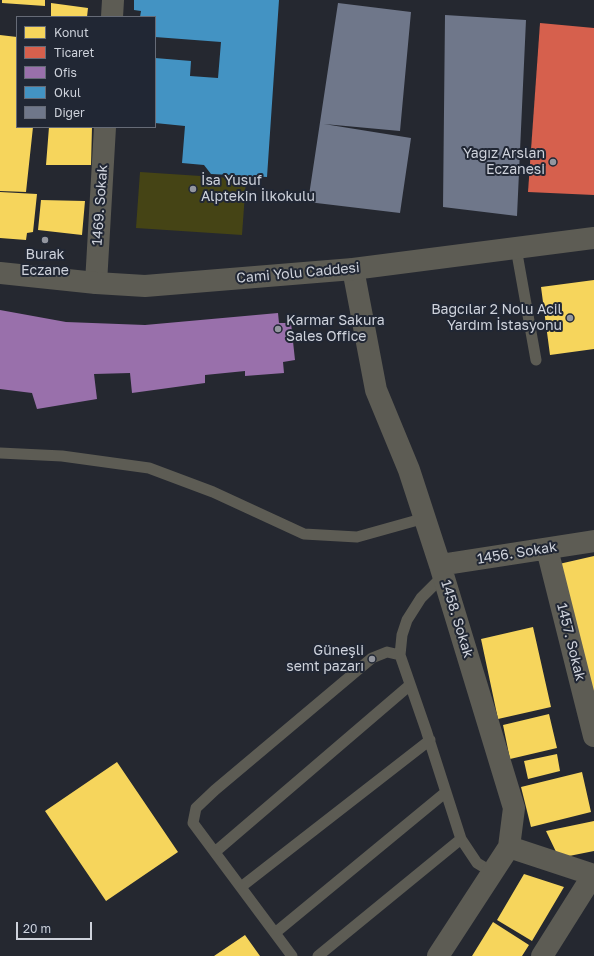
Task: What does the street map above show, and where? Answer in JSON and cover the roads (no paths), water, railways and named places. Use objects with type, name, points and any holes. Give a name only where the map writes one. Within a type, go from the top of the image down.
[{"type":"street","points":[[112,16],[113,0]]},
{"type":"street","name":"1469. Sokak","points":[[96,283],[105,128]]},
{"type":"street","name":"Cami Yolu Caddesi","points":[[0,273],[96,283],[145,286],[353,269],[594,238]]},
{"type":"street","name":"1458. Sokak","points":[[353,269],[376,390],[410,470],[514,808],[509,847],[438,956]]},
{"type":"street","name":"1456. Sokak","points":[[442,571],[547,549],[594,541]]},
{"type":"street","name":"1457. Sokak","points":[[547,549],[594,736]]},
{"type":"street","points":[[509,847],[594,875],[542,956]]},
{"type":"lane","points":[[516,248],[536,360]]},
{"type":"lane","points":[[0,453],[62,456],[149,468],[213,492],[304,534],[357,537],[425,518]]},
{"type":"lane","points":[[442,571],[407,620],[402,634],[400,654],[430,740],[461,839],[477,862],[492,872]]},
{"type":"lane","points":[[292,956],[193,823],[196,808],[215,790],[372,658],[387,652],[400,654]]},
{"type":"lane","points":[[215,852],[410,684]]},
{"type":"lane","points":[[241,887],[430,740]]},
{"type":"lane","points":[[275,933],[446,792]]},
{"type":"lane","points":[[318,956],[461,839]]},
{"type":"place","name":"Yağız Arslan Eczanesi","points":[[553,162]]},
{"type":"place","name":"İsa Yusuf Alptekin İlkokulu","points":[[193,189]]},
{"type":"place","name":"Burak Eczane","points":[[45,240]]},
{"type":"place","name":"Bağcılar 2 Nolu Acil Yardım İstasyonu","points":[[570,318]]},
{"type":"place","name":"Karmar Sakura Sales Office","points":[[278,329]]},
{"type":"place","name":"Güneşli semt pazarı","points":[[372,659]]}]
